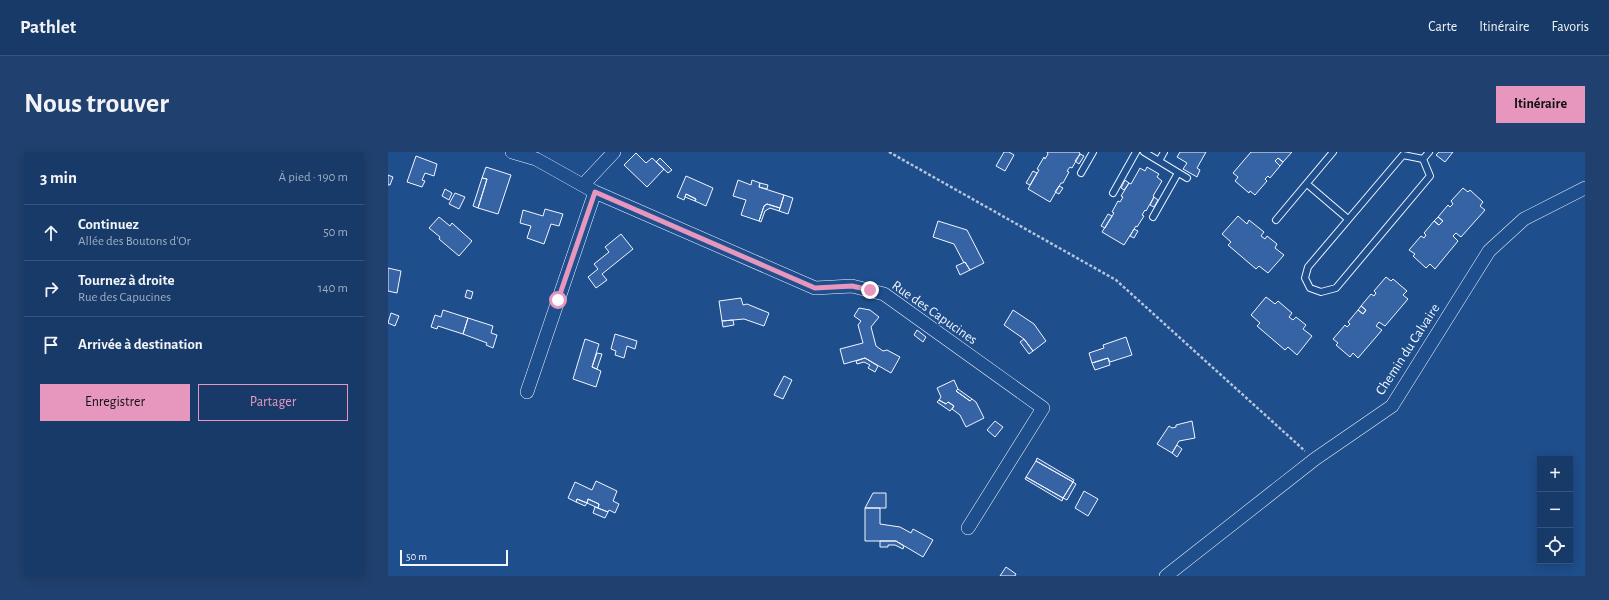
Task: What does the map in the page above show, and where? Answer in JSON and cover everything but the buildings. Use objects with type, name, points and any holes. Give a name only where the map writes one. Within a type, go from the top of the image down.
[{"type":"street","name":"Rue des Capucines","points":[[512,152],[536,160],[595,192],[815,288],[852,286],[884,294],[1043,408],[968,528]]},
{"type":"street","points":[[583,185],[614,152]]},
{"type":"street","name":"Chemin du Calvaire","points":[[1166,576],[1315,459],[1392,406],[1489,251],[1524,219],[1585,188]]},
{"type":"street","points":[[527,392],[595,192]]},
{"type":"lane","points":[[1081,173],[1093,152]]},
{"type":"lane","points":[[1113,193],[1136,152]]},
{"type":"lane","points":[[1144,152],[1187,178]]},
{"type":"lane","points":[[1159,161],[1164,152]]},
{"type":"lane","points":[[1276,220],[1333,152]]},
{"type":"lane","points":[[1423,159],[1428,152]]},
{"type":"lane","points":[[1404,155],[1423,159],[1430,176],[1336,288],[1321,292],[1310,288],[1305,278],[1308,267],[1404,155]]},
{"type":"lane","points":[[1153,217],[1178,173]]},
{"type":"lane","points":[[1307,184],[1348,219]]},
{"type":"path","points":[[889,152],[1116,280],[1315,459]]},
{"type":"route","points":[[558,300],[595,192],[815,288],[852,286],[870,290]]}]
